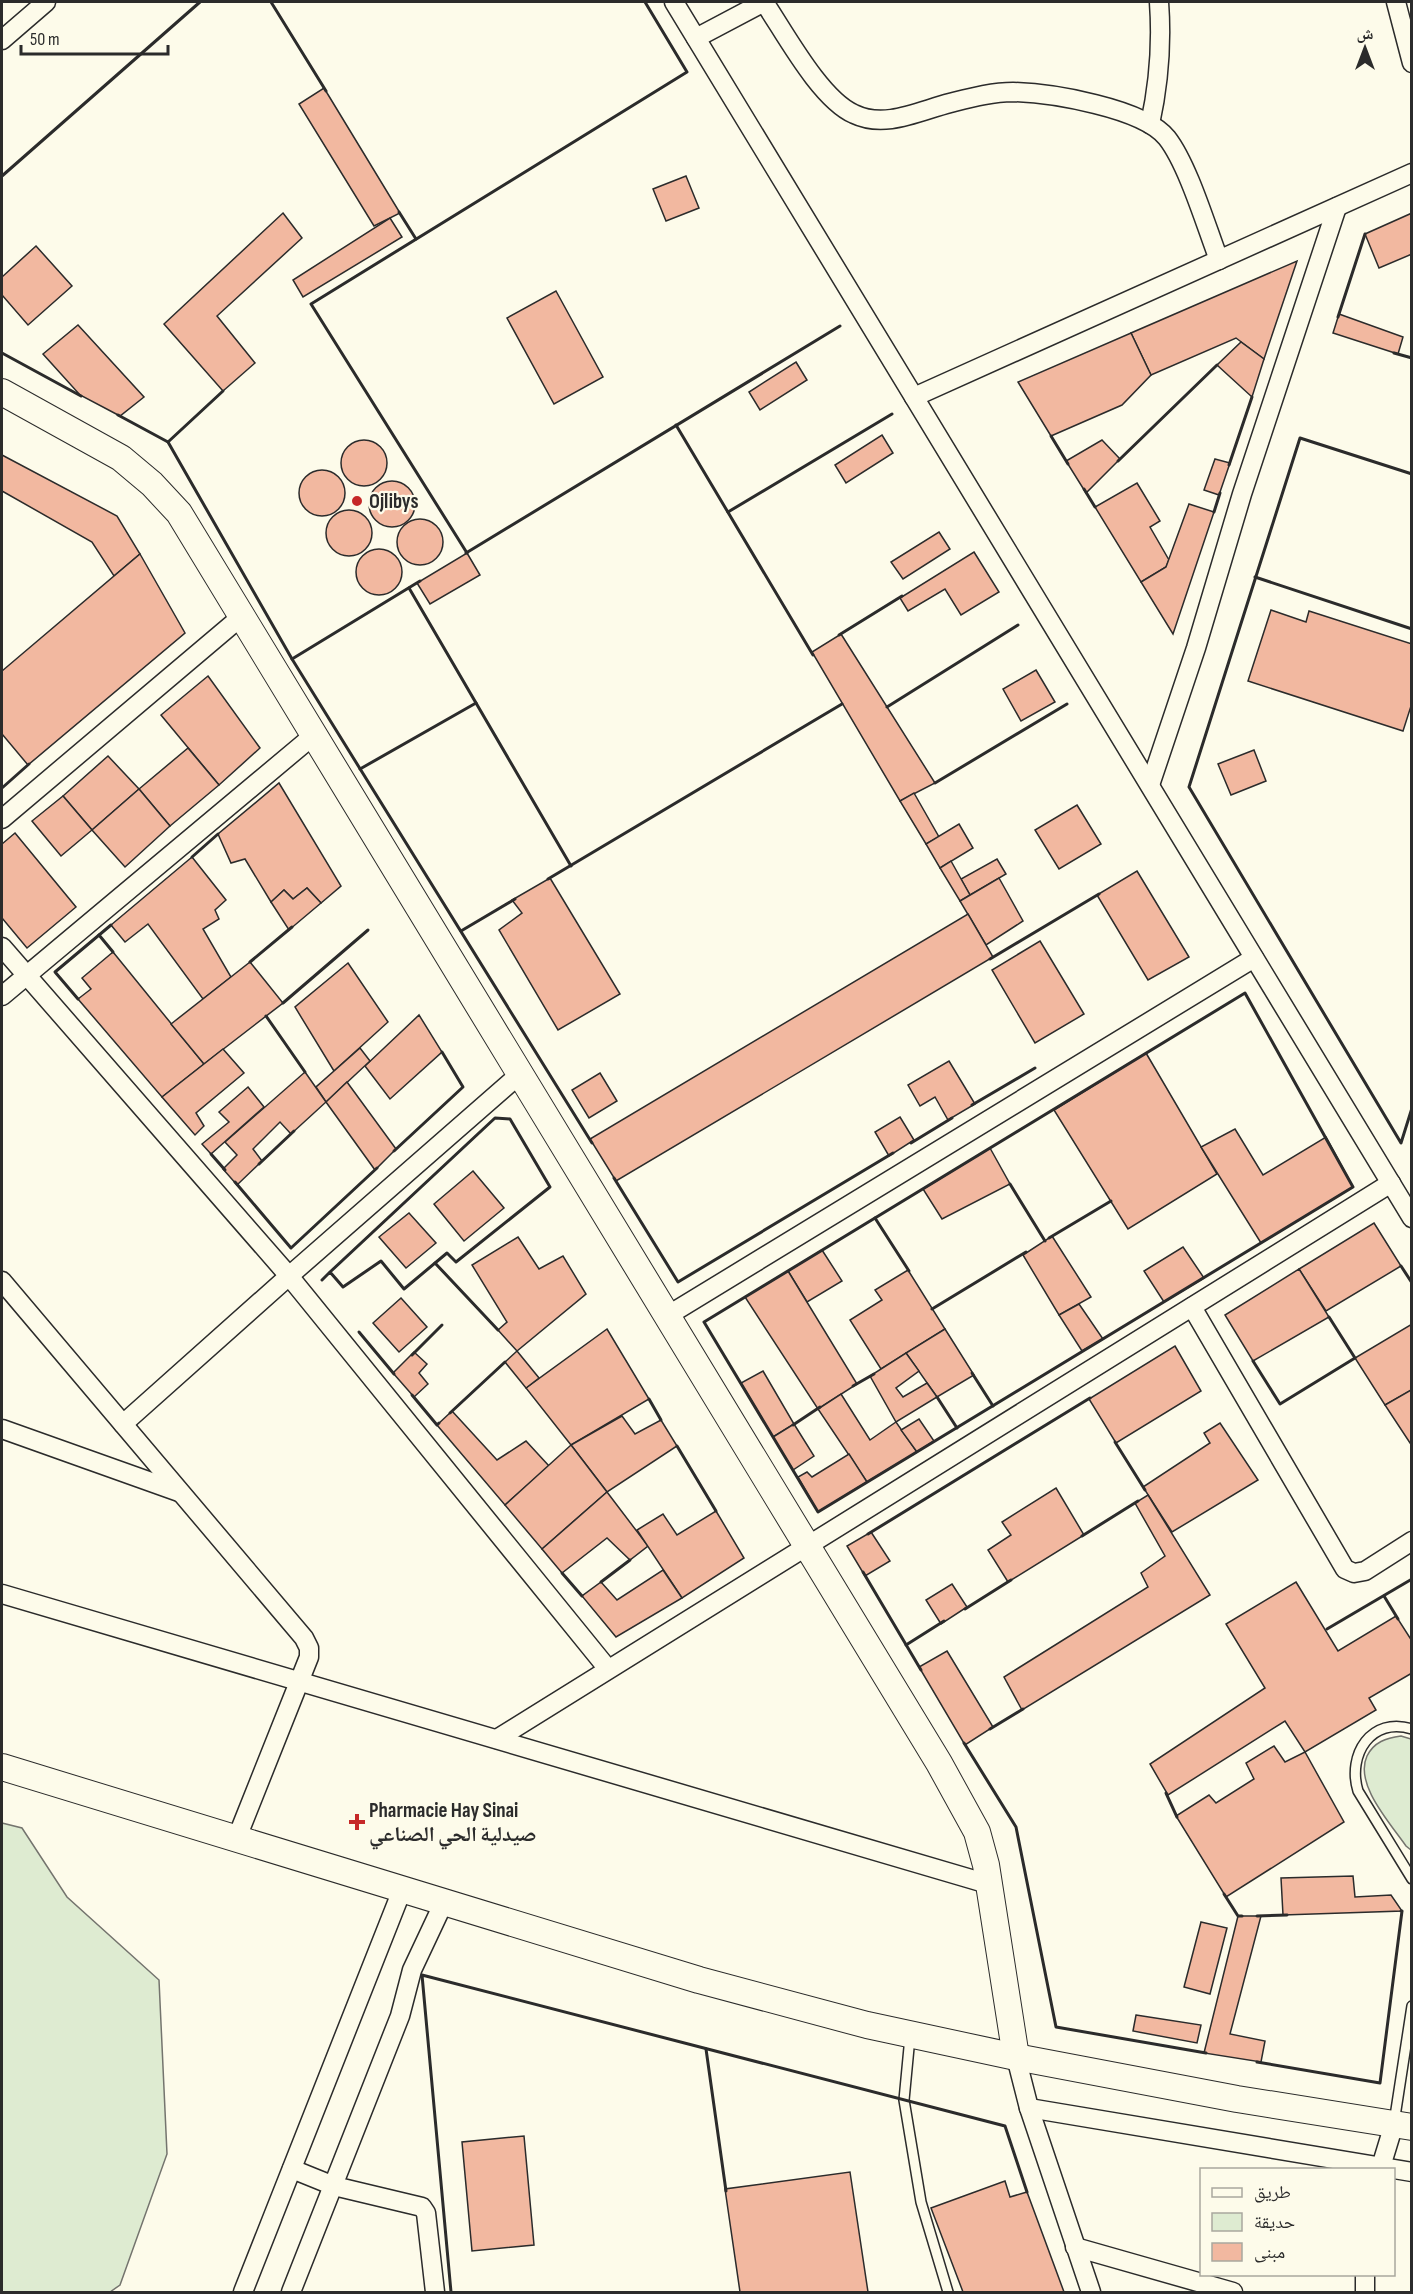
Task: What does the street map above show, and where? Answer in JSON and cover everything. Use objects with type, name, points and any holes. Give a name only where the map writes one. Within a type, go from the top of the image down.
[{"type":"street","points":[[2,40],[46,2]]},
{"type":"street","points":[[674,2],[1412,1218]]},
{"type":"street","points":[[696,38],[764,2],[828,95],[853,114],[873,121],[892,120],[974,97],[1011,92],[1054,95],[1103,107],[1150,124],[1160,130],[1174,148],[1219,260]]},
{"type":"street","points":[[1150,124],[1156,99],[1161,45],[1159,2]]},
{"type":"street","points":[[1396,2],[1412,63]]},
{"type":"street","points":[[914,397],[1412,173]]},
{"type":"street","points":[[1149,785],[1196,648],[1252,460],[1337,207]]},
{"type":"street","points":[[2,392],[121,458],[152,484],[179,513],[939,1763],[977,1832],[986,1865],[1016,2057],[1029,2108],[1091,2292]]},
{"type":"street","points":[[2,819],[242,616]]},
{"type":"street","points":[[2,996],[314,735]]},
{"type":"street","points":[[2,947],[289,1276],[608,1670]]},
{"type":"street","points":[[667,1316],[1254,958]]},
{"type":"street","points":[[123,1424],[520,1074]]},
{"type":"street","points":[[497,1739],[1391,1183]]},
{"type":"street","points":[[2,1281],[304,1638],[309,1648],[309,1657],[236,1840]]},
{"type":"street","points":[[1192,1307],[1345,1569],[1354,1574],[1365,1571],[1412,1541]]},
{"type":"street","points":[[2,1429],[181,1492]]},
{"type":"street","points":[[2,1594],[988,1884]]},
{"type":"street","points":[[2,1767],[699,1980],[911,2035],[1237,2099],[1403,2126],[1380,2168],[1029,2108]]},
{"type":"street","points":[[243,2292],[402,1890]]},
{"type":"street","points":[[291,2292],[400,2016],[412,1970],[444,1902]]},
{"type":"street","points":[[292,2169],[334,2186],[422,2207],[426,2213],[435,2292]]},
{"type":"street","points":[[1395,2170],[1412,2172]]},
{"type":"street","points":[[1075,2247],[1233,2292]]},
{"type":"street","points":[[1365,2276],[1365,2292]]},
{"type":"lane","points":[[1412,1728],[1390,1727],[1376,1733],[1365,1741],[1354,1765],[1354,1778],[1358,1791],[1412,1879]]},
{"type":"lane","points":[[1403,2126],[1412,2006]]},
{"type":"lane","points":[[911,2035],[904,2100],[921,2202],[948,2292]]},
{"type":"green space","points":[[1401,1736],[1411,1739],[1411,1850],[1383,1815],[1365,1779],[1364,1767],[1370,1751],[1385,1740]]},
{"type":"green space","points":[[2,1823],[22,1828],[67,1897],[159,1980],[167,2154],[120,2285],[110,2292],[2,2292]]},
{"type":"building","points":[[324,88],[400,213],[374,226],[299,104]]},
{"type":"building","points":[[686,176],[699,208],[666,221],[653,189]]},
{"type":"building","points":[[283,213],[302,238],[217,316],[255,363],[223,391],[164,324]]},
{"type":"building","points":[[1412,213],[1412,254],[1379,268],[1365,234]]},
{"type":"building","points":[[390,218],[402,237],[303,297],[293,280]]},
{"type":"building","points":[[36,246],[72,286],[28,325],[2,295],[2,277]]},
{"type":"building","points":[[1297,261],[1264,359],[1236,338],[1151,375],[1131,333]]},
{"type":"building","points":[[556,291],[603,377],[554,404],[507,318]]},
{"type":"building","points":[[1339,314],[1403,337],[1398,354],[1333,333]]},
{"type":"building","points":[[78,325],[144,397],[120,416],[80,395],[43,354]]},
{"type":"building","points":[[1131,333],[1151,375],[1122,405],[1051,436],[1018,382]]},
{"type":"building","points":[[1241,342],[1264,359],[1252,397],[1217,365]]},
{"type":"building","points":[[796,362],[807,380],[760,410],[749,392]]},
{"type":"building","points":[[882,435],[893,453],[846,483],[835,465]]},
{"type":"building","points":[[364,440],[380,447],[387,463],[380,479],[364,486],[348,479],[341,463],[348,447]]},
{"type":"building","points":[[1102,440],[1120,459],[1086,493],[1066,461]]},
{"type":"building","points":[[2,455],[117,516],[140,554],[114,576],[92,542],[2,491]]},
{"type":"building","points":[[1215,459],[1230,463],[1219,495],[1204,490]]},
{"type":"building","points":[[322,470],[338,477],[345,493],[338,509],[322,516],[306,509],[299,493],[306,477]]},
{"type":"building","points":[[392,481],[408,488],[415,504],[408,520],[392,527],[376,520],[369,504],[376,488]]},
{"type":"building","points":[[1137,483],[1160,521],[1150,527],[1169,560],[1166,567],[1141,582],[1095,507]]},
{"type":"building","points":[[1189,504],[1214,512],[1173,634],[1141,582],[1166,567]]},
{"type":"building","points":[[349,510],[365,517],[372,533],[365,549],[349,556],[333,549],[326,533],[333,517]]},
{"type":"building","points":[[420,519],[436,526],[443,542],[436,558],[420,565],[404,558],[397,542],[404,526]]},
{"type":"building","points":[[939,532],[950,549],[903,579],[891,562]]},
{"type":"building","points":[[379,549],[395,556],[402,572],[395,588],[379,595],[363,588],[356,572],[363,556]]},
{"type":"building","points":[[974,552],[999,592],[961,615],[945,589],[908,611],[900,598]]},
{"type":"building","points":[[467,553],[480,575],[430,604],[417,583]]},
{"type":"building","points":[[140,554],[185,633],[28,765],[2,734],[2,671]]},
{"type":"building","points":[[1271,610],[1306,622],[1309,611],[1412,644],[1412,703],[1403,731],[1248,681]]},
{"type":"building","points":[[841,634],[935,783],[900,801],[812,652]]},
{"type":"building","points":[[1036,670],[1055,702],[1021,721],[1003,689]]},
{"type":"building","points":[[208,676],[260,748],[219,785],[161,715]]},
{"type":"building","points":[[188,748],[219,785],[170,826],[139,789]]},
{"type":"building","points":[[1254,750],[1266,781],[1231,795],[1218,764]]},
{"type":"building","points":[[108,756],[139,789],[92,830],[63,796]]},
{"type":"building","points":[[279,783],[341,886],[321,903],[307,888],[293,899],[284,890],[271,902],[245,859],[231,863],[218,834]]},
{"type":"building","points":[[139,789],[170,826],[125,867],[92,830]]},
{"type":"building","points":[[914,793],[939,837],[926,844],[900,801]]},
{"type":"building","points":[[63,796],[92,830],[61,856],[32,821]]},
{"type":"building","points":[[1077,805],[1101,844],[1059,869],[1035,830]]},
{"type":"building","points":[[959,824],[973,848],[940,868],[926,844]]},
{"type":"building","points":[[15,833],[76,907],[27,948],[2,918],[2,844]]},
{"type":"building","points":[[192,857],[226,900],[215,910],[219,919],[203,929],[231,977],[203,999],[148,924],[125,942],[111,925]]},
{"type":"building","points":[[997,859],[1006,874],[970,895],[961,879]]},
{"type":"building","points":[[951,861],[970,895],[960,901],[940,868]]},
{"type":"building","points":[[1137,871],[1189,957],[1148,980],[1097,895]]},
{"type":"building","points":[[550,878],[620,994],[558,1030],[499,930],[522,913],[512,900]]},
{"type":"building","points":[[999,878],[1023,921],[986,945],[960,901]]},
{"type":"building","points":[[307,888],[321,903],[289,930],[271,902],[284,890],[293,899]]},
{"type":"building","points":[[968,914],[993,957],[616,1181],[590,1139]]},
{"type":"building","points":[[1040,941],[1084,1014],[1035,1043],[992,970]]},
{"type":"building","points":[[113,952],[204,1064],[162,1097],[78,999],[91,989],[82,978]]},
{"type":"building","points":[[250,962],[283,1003],[204,1064],[171,1024]]},
{"type":"building","points":[[348,963],[388,1022],[334,1071],[295,1007]]},
{"type":"building","points":[[419,1015],[442,1052],[390,1099],[365,1066]]},
{"type":"building","points":[[360,1048],[370,1061],[326,1102],[316,1087]]},
{"type":"building","points":[[223,1049],[244,1073],[196,1113],[204,1126],[195,1135],[162,1097]]},
{"type":"building","points":[[1146,1053],[1217,1174],[1128,1229],[1054,1110]]},
{"type":"building","points":[[949,1061],[975,1104],[948,1120],[935,1097],[920,1106],[908,1085]]},
{"type":"building","points":[[305,1072],[326,1102],[291,1134],[280,1122],[253,1149],[262,1161],[237,1185],[223,1169],[237,1155],[225,1142]]},
{"type":"building","points":[[600,1073],[617,1101],[589,1118],[572,1090]]},
{"type":"building","points":[[347,1082],[396,1149],[375,1170],[326,1102]]},
{"type":"building","points":[[248,1087],[264,1107],[211,1154],[202,1144],[229,1122],[219,1112]]},
{"type":"building","points":[[900,1117],[914,1140],[889,1156],[875,1132]]},
{"type":"building","points":[[1235,1129],[1263,1175],[1326,1137],[1353,1187],[1261,1243],[1201,1147]]},
{"type":"building","points":[[990,1148],[1010,1184],[942,1219],[923,1189]]},
{"type":"building","points":[[473,1171],[504,1208],[464,1241],[434,1204]]},
{"type":"building","points":[[409,1213],[436,1243],[406,1268],[379,1237]]},
{"type":"building","points":[[1374,1223],[1401,1266],[1326,1311],[1299,1269]]},
{"type":"building","points":[[1052,1236],[1091,1297],[1059,1315],[1023,1255]]},
{"type":"building","points":[[518,1237],[539,1269],[563,1256],[586,1294],[517,1351],[498,1330],[507,1322],[472,1265]]},
{"type":"building","points":[[1183,1247],[1204,1278],[1164,1302],[1144,1271]]},
{"type":"building","points":[[822,1250],[842,1281],[807,1302],[788,1271]]},
{"type":"building","points":[[1299,1269],[1329,1317],[1253,1361],[1225,1315]]},
{"type":"building","points":[[908,1270],[945,1329],[881,1369],[850,1320],[882,1300],[875,1290]]},
{"type":"building","points":[[788,1271],[857,1384],[818,1409],[745,1297]]},
{"type":"building","points":[[401,1298],[427,1327],[399,1352],[373,1323]]},
{"type":"building","points":[[1079,1304],[1103,1339],[1082,1351],[1059,1315]]},
{"type":"building","points":[[1412,1324],[1412,1390],[1385,1405],[1355,1358]]},
{"type":"building","points":[[607,1329],[649,1399],[571,1445],[526,1388]]},
{"type":"building","points":[[945,1329],[974,1375],[937,1397],[906,1353]]},
{"type":"building","points":[[1175,1346],[1201,1391],[1116,1443],[1089,1399]]},
{"type":"building","points":[[517,1351],[539,1378],[526,1388],[505,1362]]},
{"type":"building","points":[[414,1352],[427,1364],[419,1373],[428,1384],[414,1397],[393,1373]]},
{"type":"building","points":[[906,1353],[919,1371],[896,1388],[903,1397],[927,1383],[937,1397],[896,1422],[870,1376]]},
{"type":"building","points":[[763,1371],[794,1424],[773,1437],[741,1383]]},
{"type":"building","points":[[1412,1391],[1412,1446],[1385,1405]]},
{"type":"building","points":[[841,1394],[870,1440],[896,1422],[917,1452],[867,1482],[818,1409]]},
{"type":"building","points":[[452,1411],[497,1460],[526,1441],[549,1466],[505,1505],[437,1425]]},
{"type":"building","points":[[622,1416],[635,1434],[661,1420],[677,1446],[607,1492],[571,1445]]},
{"type":"building","points":[[919,1419],[934,1441],[917,1452],[901,1430]]},
{"type":"building","points":[[1220,1423],[1258,1480],[1172,1532],[1143,1487],[1210,1443],[1204,1433]]},
{"type":"building","points":[[794,1424],[814,1456],[793,1470],[773,1437]]},
{"type":"building","points":[[571,1445],[607,1492],[542,1549],[505,1505]]},
{"type":"building","points":[[849,1454],[867,1482],[818,1512],[798,1477],[807,1472],[812,1477]]},
{"type":"building","points":[[1056,1488],[1084,1535],[1008,1582],[988,1550],[1011,1535],[1002,1522]]},
{"type":"building","points":[[607,1492],[648,1546],[630,1560],[607,1538],[562,1573],[542,1549]]},
{"type":"building","points":[[1148,1495],[1210,1595],[1022,1710],[1004,1677],[1148,1587],[1141,1573],[1165,1556],[1135,1503]]},
{"type":"building","points":[[716,1511],[744,1558],[682,1598],[637,1530],[663,1514],[677,1535]]},
{"type":"building","points":[[871,1532],[890,1561],[865,1576],[847,1546]]},
{"type":"building","points":[[663,1570],[682,1598],[616,1637],[582,1596],[601,1582],[617,1600]]},
{"type":"building","points":[[1296,1582],[1338,1651],[1396,1616],[1412,1641],[1412,1673],[1369,1698],[1376,1710],[1305,1752],[1285,1721],[1168,1795],[1150,1764],[1265,1688],[1226,1624]]},
{"type":"building","points":[[952,1584],[967,1607],[941,1624],[926,1600]]},
{"type":"building","points":[[947,1651],[993,1727],[965,1745],[919,1667]]},
{"type":"building","points":[[1274,1746],[1285,1762],[1305,1752],[1344,1822],[1226,1897],[1176,1816],[1209,1795],[1216,1803],[1254,1779],[1246,1763]]},
{"type":"building","points":[[1353,1876],[1355,1897],[1391,1895],[1402,1911],[1283,1915],[1281,1878]]},
{"type":"building","points":[[1238,1916],[1261,1916],[1230,2034],[1265,2041],[1261,2062],[1204,2053]]},
{"type":"building","points":[[1201,1922],[1227,1928],[1210,1994],[1184,1987]]},
{"type":"building","points":[[1136,2015],[1201,2025],[1197,2043],[1133,2031]]},
{"type":"building","points":[[524,2136],[534,2245],[472,2251],[462,2142]]},
{"type":"building","points":[[850,2172],[868,2292],[740,2292],[725,2189]]},
{"type":"building","points":[[1005,2181],[1010,2197],[1027,2192],[1064,2292],[963,2292],[931,2208]]},
{"type":"wall","points":[[2,176],[200,2]]},
{"type":"wall","points":[[271,2],[326,91]]},
{"type":"wall","points":[[467,553],[311,304],[687,72],[645,2]]},
{"type":"wall","points":[[399,212],[416,239]]},
{"type":"wall","points":[[1338,317],[1365,234]]},
{"type":"wall","points":[[466,553],[840,326]]},
{"type":"wall","points":[[2,353],[81,396]]},
{"type":"wall","points":[[1394,353],[1412,358]]},
{"type":"wall","points":[[1118,461],[1217,365]]},
{"type":"wall","points":[[168,442],[223,391]]},
{"type":"wall","points":[[1229,465],[1252,397]]},
{"type":"wall","points":[[728,512],[892,414]]},
{"type":"wall","points":[[118,415],[168,442],[292,659],[592,1143]]},
{"type":"wall","points":[[676,425],[813,655]]},
{"type":"wall","points":[[1051,436],[1068,464]]},
{"type":"wall","points":[[1412,474],[1300,438],[1189,787],[1401,1143],[1412,1108]]},
{"type":"wall","points":[[1084,489],[1095,507]]},
{"type":"wall","points":[[1214,512],[1220,493]]},
{"type":"wall","points":[[1255,577],[1412,629]]},
{"type":"wall","points":[[292,659],[420,581]]},
{"type":"wall","points":[[409,588],[571,866]]},
{"type":"wall","points":[[839,635],[902,596]]},
{"type":"wall","points":[[887,707],[1018,625]]},
{"type":"wall","points":[[360,769],[476,703]]},
{"type":"wall","points":[[548,879],[842,704]]},
{"type":"wall","points":[[935,783],[1067,704]]},
{"type":"wall","points":[[2,788],[29,764]]},
{"type":"wall","points":[[192,857],[218,834]]},
{"type":"wall","points":[[990,959],[1099,894]]},
{"type":"wall","points":[[461,931],[515,899]]},
{"type":"wall","points":[[78,999],[55,972],[111,925]]},
{"type":"wall","points":[[250,962],[292,927]]},
{"type":"wall","points":[[283,1003],[368,930]]},
{"type":"wall","points":[[99,935],[113,952]]},
{"type":"wall","points":[[1245,993],[1353,1187],[818,1512],[704,1322],[1245,993]]},
{"type":"wall","points":[[266,1016],[305,1072]]},
{"type":"wall","points":[[394,1151],[463,1087],[442,1052]]},
{"type":"wall","points":[[972,1105],[1035,1068]]},
{"type":"wall","points":[[322,1280],[330,1272],[495,1118],[510,1119],[550,1187],[456,1262],[447,1253],[404,1289],[381,1261],[343,1287],[330,1272]]},
{"type":"wall","points":[[911,1143],[952,1118]]},
{"type":"wall","points":[[259,1164],[294,1131]]},
{"type":"wall","points":[[614,1178],[678,1282],[893,1153]]},
{"type":"wall","points":[[211,1154],[225,1170]]},
{"type":"wall","points":[[235,1182],[291,1248],[377,1168]]},
{"type":"wall","points":[[1010,1184],[1045,1241]]},
{"type":"wall","points":[[1049,1238],[1111,1201]]},
{"type":"wall","points":[[875,1218],[909,1271]]},
{"type":"wall","points":[[932,1309],[1026,1252]]},
{"type":"wall","points":[[435,1263],[498,1330]]},
{"type":"wall","points":[[1401,1266],[1412,1283]]},
{"type":"wall","points":[[1253,1361],[1280,1404],[1355,1358],[1329,1317]]},
{"type":"wall","points":[[412,1355],[442,1325]]},
{"type":"wall","points":[[359,1332],[394,1374]]},
{"type":"wall","points":[[450,1413],[505,1362]]},
{"type":"wall","points":[[972,1373],[993,1406]]},
{"type":"wall","points":[[853,1386],[874,1374]]},
{"type":"wall","points":[[412,1395],[437,1425],[439,1423]]},
{"type":"wall","points":[[937,1397],[957,1428]]},
{"type":"wall","points":[[868,1534],[1090,1398]]},
{"type":"wall","points":[[649,1399],[661,1420]]},
{"type":"wall","points":[[793,1425],[820,1407]]},
{"type":"wall","points":[[1115,1442],[1145,1490]]},
{"type":"wall","points":[[677,1446],[716,1511]]},
{"type":"wall","points":[[1082,1536],[1138,1501]]},
{"type":"wall","points":[[601,1582],[630,1560]]},
{"type":"wall","points":[[863,1572],[921,1670]]},
{"type":"wall","points":[[562,1573],[582,1596]]},
{"type":"wall","points":[[1327,1629],[1412,1579]]},
{"type":"wall","points":[[965,1609],[1011,1580]]},
{"type":"wall","points":[[1384,1596],[1398,1619]]},
{"type":"wall","points":[[906,1645],[944,1621]]},
{"type":"wall","points":[[990,1729],[1023,1709]]},
{"type":"wall","points":[[964,1743],[1016,1827],[1056,2027],[1206,2053]]},
{"type":"wall","points":[[1166,1793],[1177,1817]]},
{"type":"wall","points":[[1224,1894],[1238,1916],[1242,1916]]},
{"type":"wall","points":[[1257,2062],[1380,2083],[1401,1911]]},
{"type":"wall","points":[[1257,1916],[1287,1915]]},
{"type":"wall","points":[[451,2292],[422,1975],[1005,2126],[1027,2192]]},
{"type":"wall","points":[[706,2049],[726,2191]]},
{"type":"place","name":"Ojlibys","points":[[357,501]]},
{"type":"place","name":"Pharmacie Hay Sinai صيدلية الحي الصناعي","points":[[357,1822]]}]
